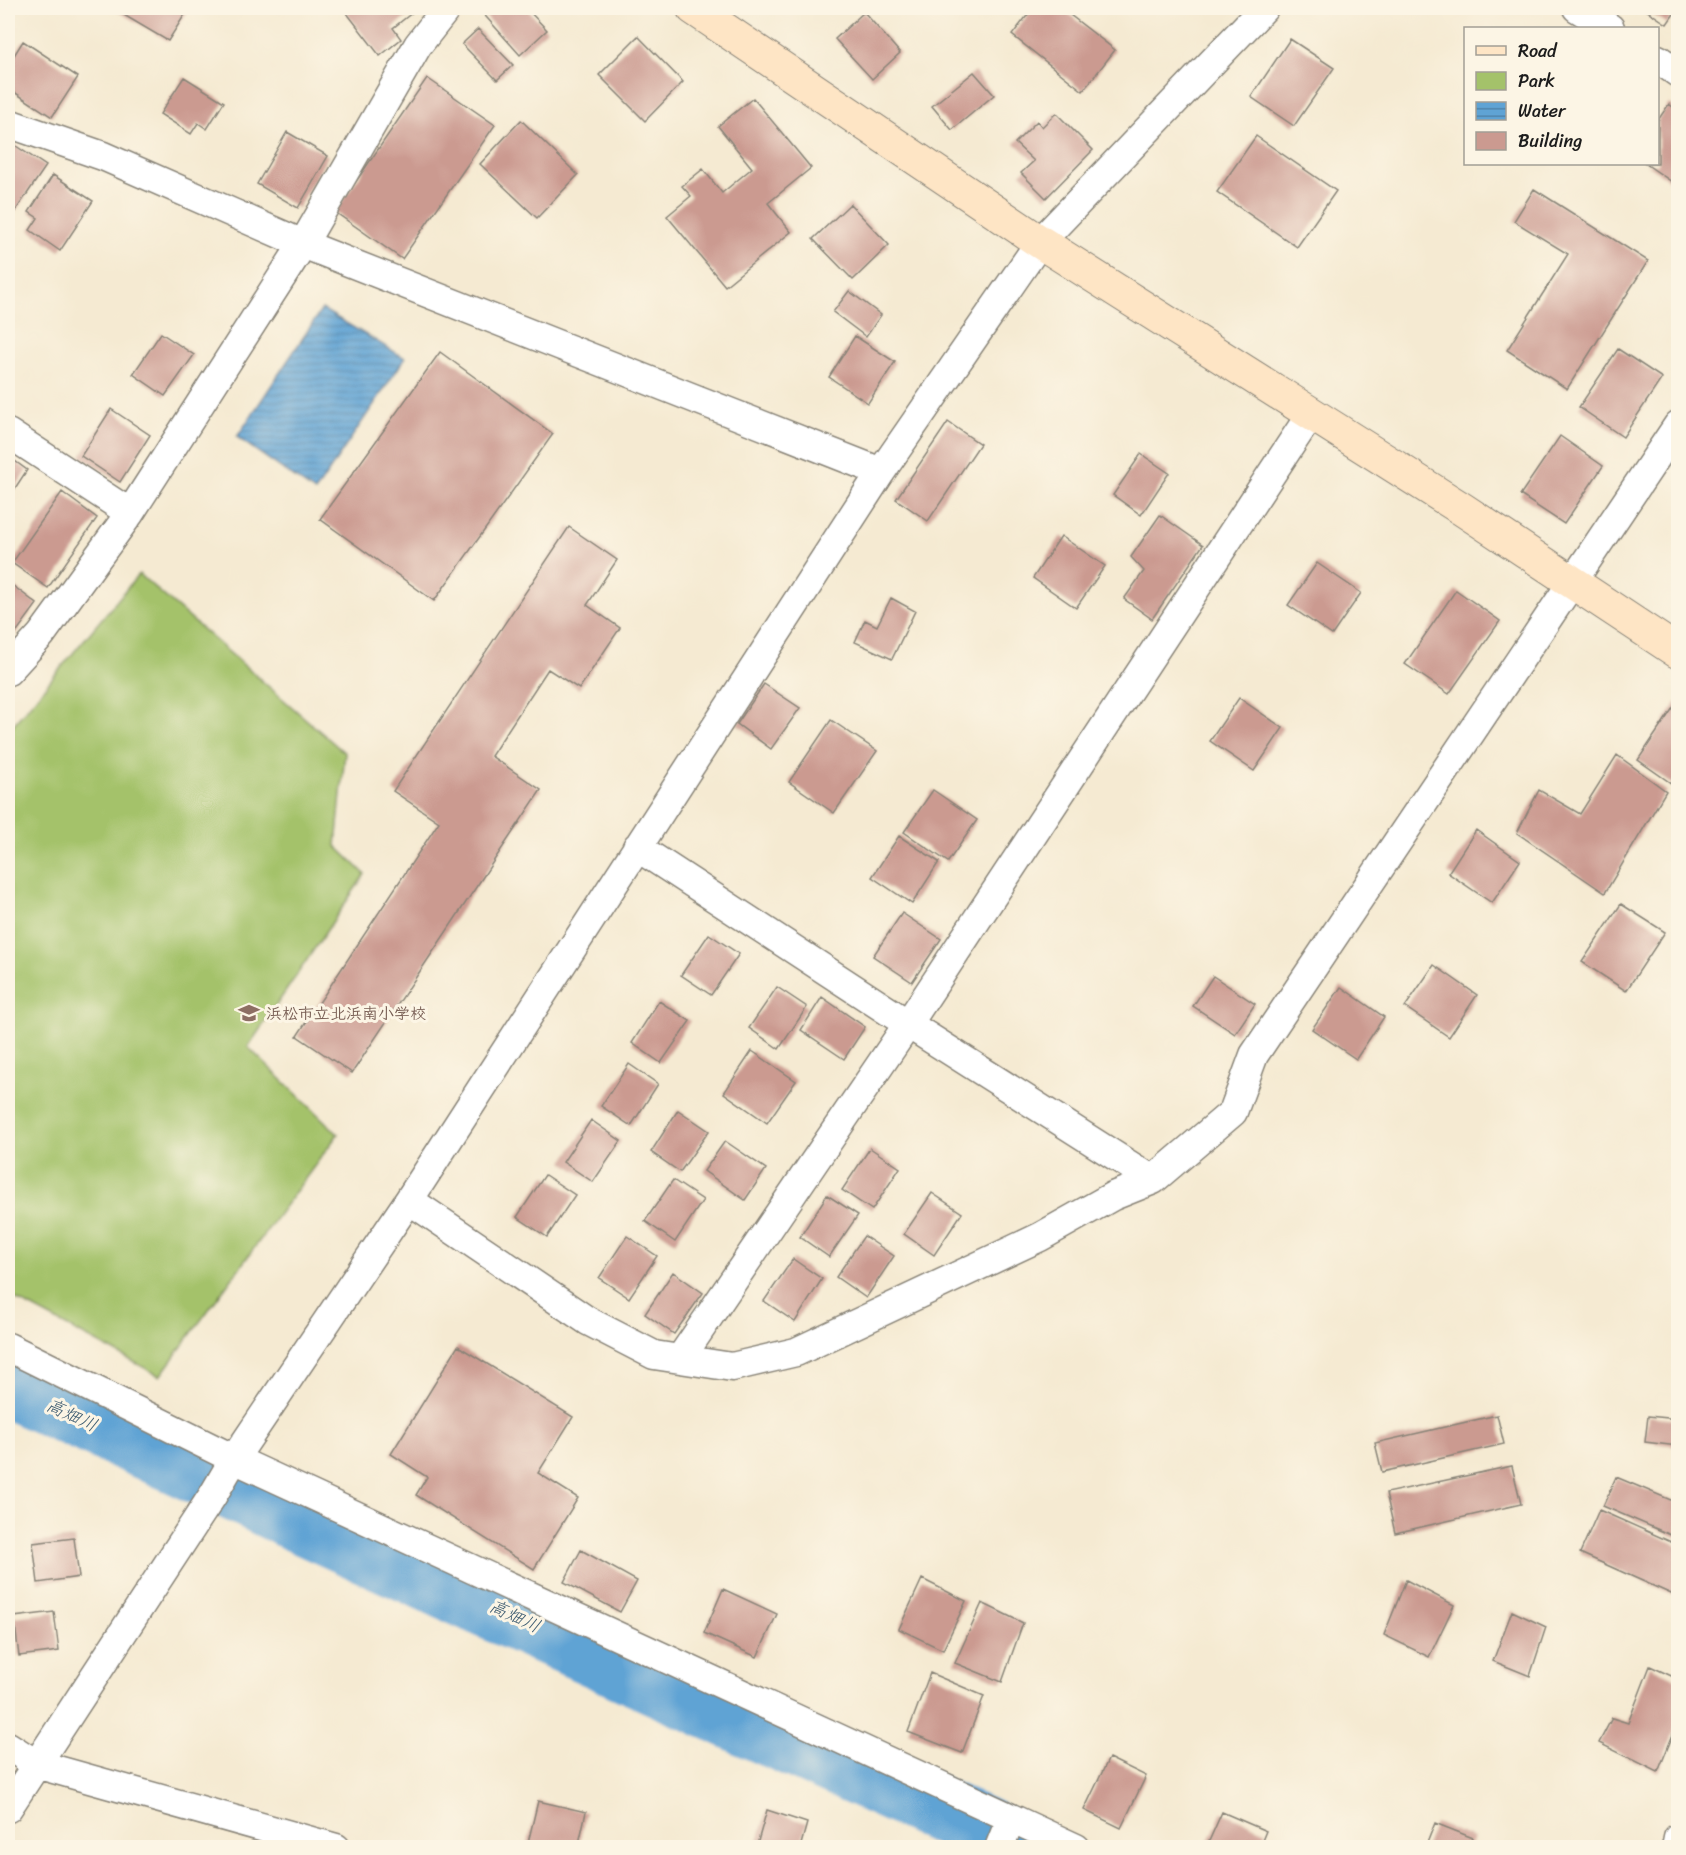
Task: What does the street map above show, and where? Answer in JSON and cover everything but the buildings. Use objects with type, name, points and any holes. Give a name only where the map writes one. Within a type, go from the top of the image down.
[{"type":"street","points":[[8,671],[41,635],[130,513],[303,244],[418,45],[447,8]]},
{"type":"street","points":[[8,1808],[225,1475],[409,1200],[881,472],[1040,242],[1264,8]]},
{"type":"street","points":[[1577,8],[1608,27]]},
{"type":"street","points":[[702,10],[1040,242],[1462,509],[1678,652]]},
{"type":"street","points":[[1659,61],[1678,73]]},
{"type":"street","points":[[8,123],[103,156],[303,244],[881,472]]},
{"type":"street","points":[[680,1359],[908,1024],[1311,414]]},
{"type":"street","points":[[409,1200],[588,1321],[654,1355],[732,1367],[796,1352],[1040,1237],[1113,1196],[1153,1180],[1233,1112],[1254,1055],[1678,425]]},
{"type":"street","points":[[8,434],[130,513]]},
{"type":"street","points":[[637,847],[1153,1180]]},
{"type":"street","points":[[8,1347],[225,1475],[1005,1832],[1076,1848]]},
{"type":"street","points":[[8,1746],[36,1764],[336,1848]]},
{"type":"street","points":[[1676,1848],[1678,1838]]},
{"type":"green space","points":[[139,574],[345,753],[336,846],[365,874],[248,1047],[338,1134],[160,1376],[8,1295],[8,731]]},
{"type":"water","points":[[322,309],[405,358],[315,492],[237,437]]},
{"type":"waterway","name":"高畑川","points":[[8,1385],[192,1468],[299,1520],[1022,1848]]},
{"type":"place","name":"浜松市立北浜南小学校","points":[[249,1013]]}]
